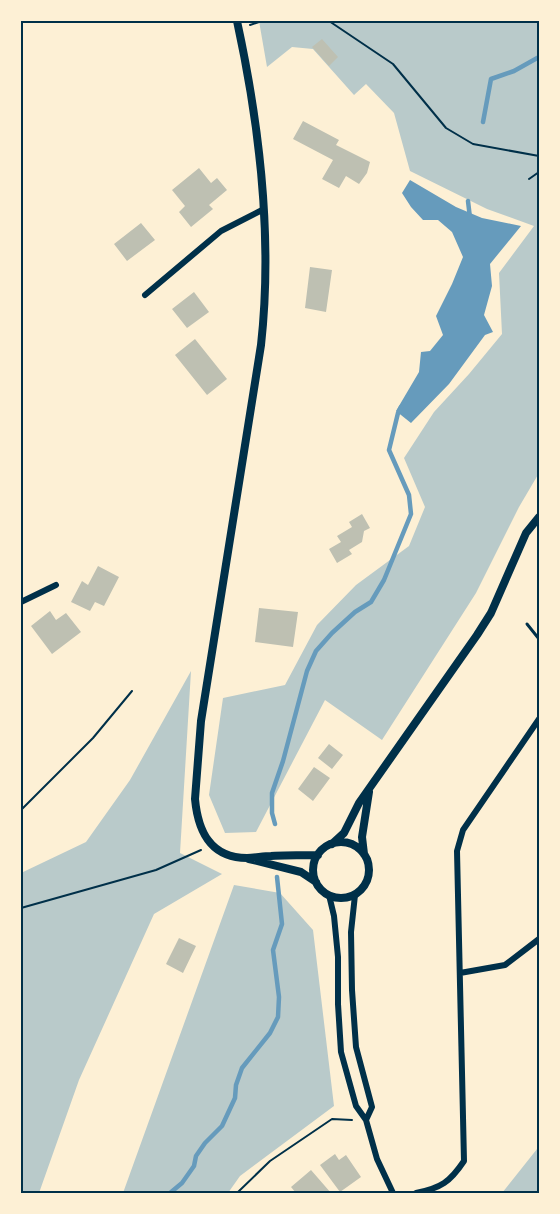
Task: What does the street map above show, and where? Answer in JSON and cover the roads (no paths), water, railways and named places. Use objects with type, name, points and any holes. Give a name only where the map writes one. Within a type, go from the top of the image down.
[{"type":"street","points":[[238,25],[252,92],[264,209],[265,306],[261,345],[203,709],[195,799],[198,825],[220,852],[237,858],[318,855]]},
{"type":"street","points":[[145,295],[221,231],[264,209]]},
{"type":"street","points":[[332,844],[344,833],[359,803],[486,620],[526,533],[539,517]]},
{"type":"street","points":[[21,602],[56,585]]},
{"type":"street","points":[[416,1193],[430,1190],[452,1179],[464,1161],[456,851],[463,830],[539,719]]},
{"type":"street","points":[[364,855],[351,844],[342,842],[324,848],[314,863],[313,873],[321,890],[328,895],[346,898],[355,895],[367,881],[369,872],[362,837],[369,789]]},
{"type":"street","points":[[249,858],[301,872],[316,882]]},
{"type":"street","points":[[328,895],[334,916],[338,957],[341,1052],[356,1106],[366,1120],[377,1159],[393,1193]]},
{"type":"street","points":[[355,895],[351,932],[352,990],[356,1047],[372,1107],[366,1120]]},
{"type":"street","points":[[460,973],[505,965],[539,939]]},
{"type":"lane","points":[[527,624],[539,639]]},
{"type":"water","points":[[410,180],[456,207],[482,218],[521,226],[490,264],[492,286],[484,315],[493,332],[485,335],[449,384],[411,423],[396,411],[419,372],[421,352],[430,351],[443,335],[436,316],[463,257],[452,232],[438,220],[423,220],[411,207],[402,193]]},
{"type":"waterway","points":[[483,122],[491,79],[514,71],[539,57]]},
{"type":"waterway","points":[[468,201],[470,218]]},
{"type":"waterway","points":[[275,824],[272,813],[272,793],[307,671],[316,651],[332,633],[355,612],[371,602],[384,580],[411,514],[409,495],[389,450],[401,407]]},
{"type":"waterway","points":[[170,1193],[182,1183],[194,1166],[196,1156],[205,1143],[222,1126],[235,1098],[236,1085],[242,1068],[270,1033],[278,1017],[279,997],[273,950],[282,924],[277,877]]}]
